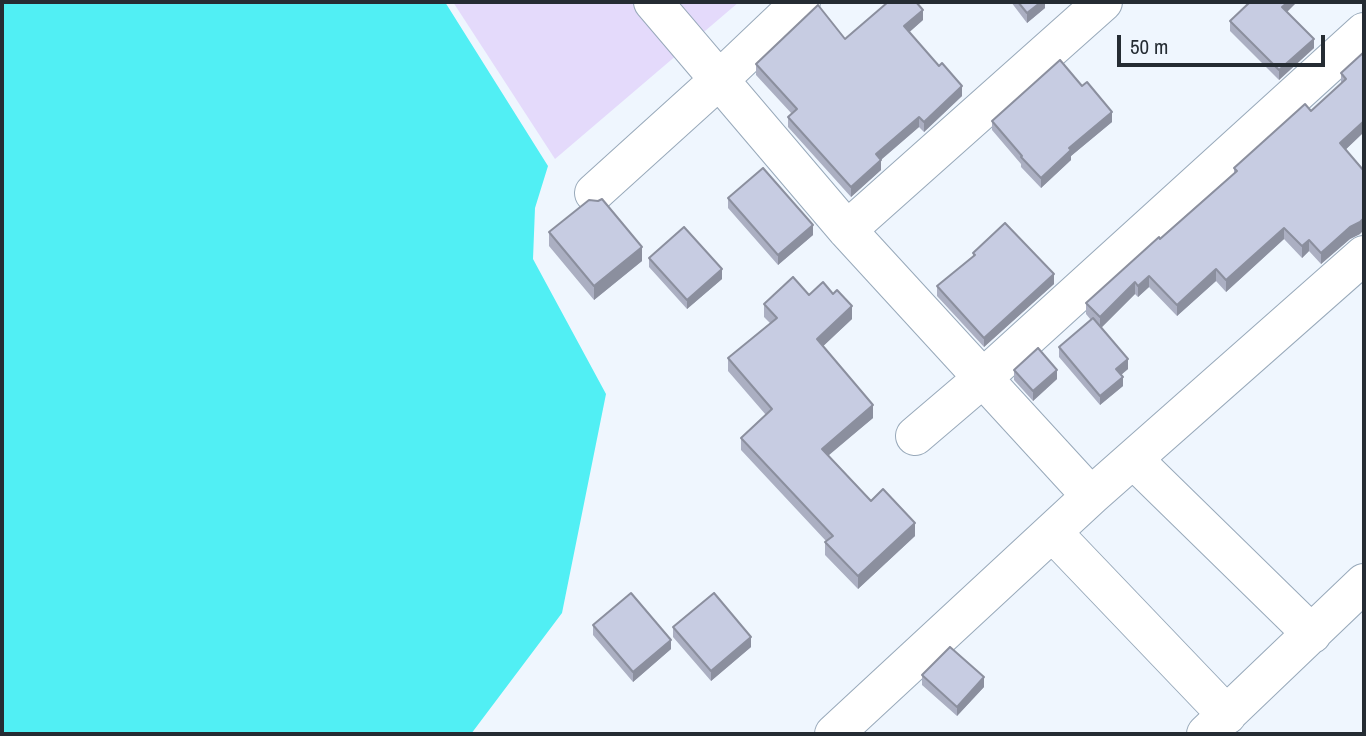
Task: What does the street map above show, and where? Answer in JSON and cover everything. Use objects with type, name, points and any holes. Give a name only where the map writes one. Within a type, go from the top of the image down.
[{"type":"street","points":[[653,2],[847,230],[1091,496]]},
{"type":"street","points":[[594,193],[801,2]]},
{"type":"street","points":[[847,230],[1103,2]]},
{"type":"street","points":[[1359,2],[1364,8]]},
{"type":"street","points":[[915,436],[983,378],[1364,32]]},
{"type":"street","points":[[834,734],[1091,496],[1364,255]]},
{"type":"street","points":[[1133,459],[1312,634]]},
{"type":"street","points":[[1052,532],[1217,725],[1364,583]]},
{"type":"shaded area","points":[[453,2],[739,2],[555,159]]},
{"type":"water","points":[[2,2],[445,2],[548,166],[535,208],[533,259],[606,394],[562,613],[471,734],[2,734]]},
{"type":"building","points":[[888,2],[916,2],[923,10],[904,26],[939,66],[942,63],[962,86],[924,122],[919,117],[876,154],[881,160],[851,187],[788,117],[797,109],[756,64],[818,5],[845,39]]},
{"type":"building","points":[[1018,2],[1041,2],[1027,13]]},
{"type":"building","points":[[1250,2],[1288,2],[1282,7],[1314,39],[1279,70],[1230,21]]},
{"type":"building","points":[[1364,52],[1364,121],[1340,143],[1364,171],[1364,218],[1360,222],[1350,227],[1321,253],[1309,240],[1302,246],[1284,228],[1226,280],[1216,269],[1177,305],[1149,276],[1138,286],[1135,282],[1100,317],[1086,303],[1237,171],[1234,168],[1305,104],[1311,111],[1346,79],[1341,73]]},
{"type":"building","points":[[1060,60],[1082,86],[1087,82],[1112,112],[1069,148],[1071,150],[1041,178],[992,121]]},
{"type":"building","points":[[763,168],[813,225],[778,255],[728,198]]},
{"type":"building","points":[[602,199],[642,247],[594,286],[549,232],[589,200]]},
{"type":"building","points":[[1005,223],[1054,274],[984,338],[937,286],[975,255],[973,253]]},
{"type":"building","points":[[684,227],[722,269],[687,300],[649,258]]},
{"type":"building","points":[[793,277],[809,295],[823,282],[833,294],[837,290],[852,306],[817,339],[873,405],[822,449],[871,501],[883,489],[915,523],[858,576],[825,542],[833,536],[741,438],[772,409],[728,358],[777,318],[764,304]]},
{"type":"building","points":[[1093,318],[1128,359],[1116,369],[1123,377],[1100,396],[1059,347]]},
{"type":"building","points":[[1038,348],[1057,370],[1033,391],[1014,370]]},
{"type":"building","points":[[631,593],[671,640],[633,672],[593,625]]},
{"type":"building","points":[[714,593],[751,637],[711,671],[673,627]]},
{"type":"building","points":[[950,647],[984,677],[957,707],[922,675]]}]
